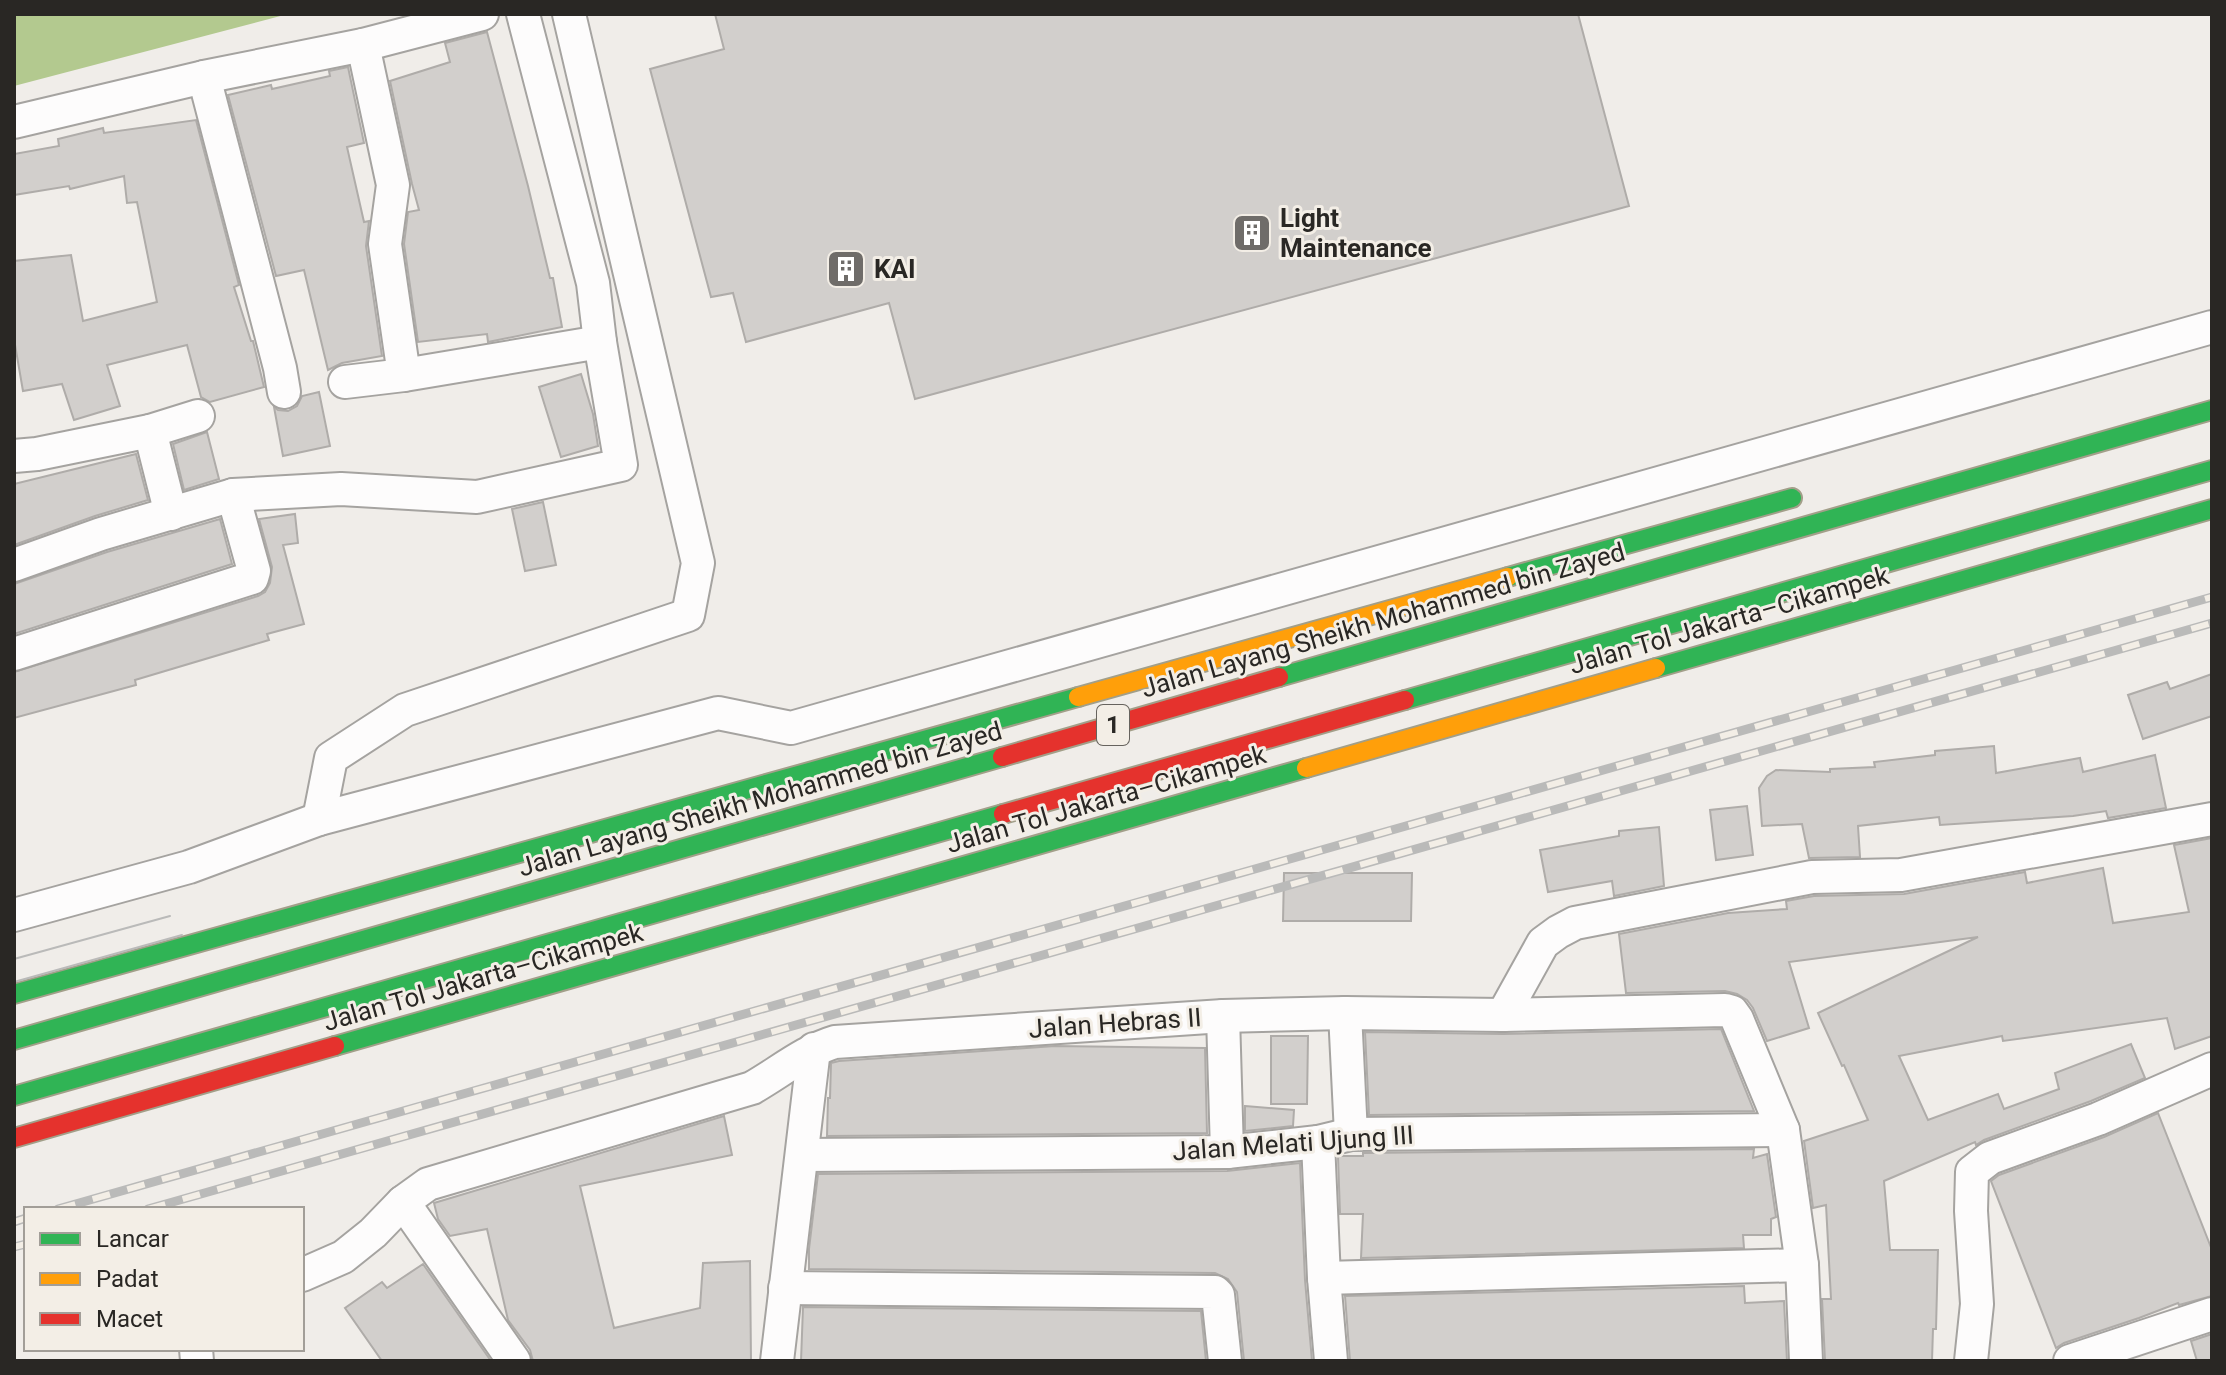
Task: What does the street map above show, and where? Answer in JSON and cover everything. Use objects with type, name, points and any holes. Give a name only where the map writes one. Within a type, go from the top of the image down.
[{"type":"highway","name":"Jalan Layang Sheikh Mohammed bin Zayed","points":[[14,1040],[2212,410]]},
{"type":"highway","name":"1","points":[[14,1096],[2212,470]]},
{"type":"highway","name":"1","points":[[14,994],[1812,493]]},
{"type":"highway","name":"Jalan Tol Jakarta–Cikampek","points":[[14,1138],[2212,509]]},
{"type":"street","points":[[14,122],[204,77],[363,45],[482,14]]},
{"type":"street","points":[[14,565],[101,534],[233,495],[341,489],[477,497],[621,465],[593,283],[523,14]]},
{"type":"street","points":[[319,819],[331,758],[405,710],[688,615],[698,563],[569,14]]},
{"type":"street","points":[[363,45],[393,185],[385,244],[404,375]]},
{"type":"street","points":[[204,77],[284,392]]},
{"type":"street","points":[[14,915],[189,867],[319,819],[718,713],[791,728],[2212,327]]},
{"type":"street","points":[[345,382],[600,342]]},
{"type":"street","points":[[14,456],[150,431],[198,416]]},
{"type":"street","points":[[150,431],[171,514]]},
{"type":"street","points":[[14,654],[252,578],[254,571],[233,495]]},
{"type":"street","points":[[1503,1015],[1543,943],[1575,923],[1812,877],[1901,875],[2212,819]]},
{"type":"street","name":"Jalan Hebras II","points":[[814,1049],[835,1042],[1223,1016],[1725,1010],[1732,1012],[1737,1019],[1783,1130]]},
{"type":"street","points":[[1345,1013],[1351,1134]]},
{"type":"street","points":[[1223,1016],[1227,1152]]},
{"type":"street","points":[[777,1361],[814,1049]]},
{"type":"street","points":[[304,1274],[343,1257],[373,1233],[403,1202],[428,1184],[752,1088],[814,1049]]},
{"type":"street","points":[[1971,1361],[1977,1304],[1971,1211],[1972,1172],[1990,1158],[2098,1119],[2212,1069]]},
{"type":"street","points":[[1783,1130],[1802,1265],[1806,1361]]},
{"type":"street","name":"Jalan Melati Ujung III","points":[[802,1155],[1227,1152],[1318,1142],[1351,1134],[1783,1130]]},
{"type":"street","points":[[1318,1142],[1331,1361]]},
{"type":"street","points":[[403,1202],[514,1361]]},
{"type":"street","points":[[1324,1278],[1802,1265]]},
{"type":"street","points":[[785,1288],[1215,1292],[1218,1295],[1225,1361]]},
{"type":"street","points":[[2070,1361],[2212,1314]]},
{"type":"shaded area","points":[[14,14],[288,14],[14,86]]},
{"type":"building","name":"Light Maintenance","points":[[715,14],[1578,14],[1629,206],[915,399],[889,303],[746,342],[733,293],[711,297],[650,69],[724,49]]},
{"type":"building","points":[[487,32],[550,278],[553,278],[562,327],[488,342],[487,334],[418,342],[404,244],[408,212],[419,210],[390,81],[450,62],[445,43]]},
{"type":"building","points":[[348,67],[364,143],[347,147],[364,222],[369,221],[366,246],[382,356],[342,363],[328,370],[304,270],[276,276],[228,95],[330,76],[329,71]]},
{"type":"building","points":[[196,120],[239,285],[234,287],[253,341],[264,387],[210,402],[201,397],[187,345],[107,365],[120,406],[74,420],[62,384],[23,391],[14,339],[14,261],[71,255],[83,321],[157,302],[137,202],[127,203],[124,176],[70,189],[69,186],[14,195],[14,154],[59,146],[58,139],[103,128],[104,133]]},
{"type":"building","points":[[581,374],[593,414],[598,446],[561,457],[539,387]]},
{"type":"building","points":[[319,392],[330,446],[283,456],[274,407],[288,411],[297,406],[302,396]]},
{"type":"building","points":[[207,432],[219,479],[184,490],[173,444]]},
{"type":"building","points":[[136,454],[148,500],[14,545],[14,484]]},
{"type":"building","points":[[543,502],[556,565],[525,571],[512,509]]},
{"type":"building","points":[[295,514],[298,543],[283,545],[304,624],[267,634],[269,640],[135,680],[136,685],[14,718],[14,672],[265,592],[272,567],[259,519]]},
{"type":"building","points":[[220,519],[232,564],[14,634],[14,584],[107,552]]},
{"type":"building","points":[[2212,674],[2212,716],[2143,739],[2128,695],[2167,682],[2170,689]]},
{"type":"building","points":[[1994,746],[1996,773],[2080,758],[2083,772],[2155,755],[2166,808],[2108,818],[2106,811],[1940,825],[1939,817],[1858,826],[1860,857],[1809,858],[1802,824],[1762,826],[1759,788],[1767,776],[1776,770],[1830,772],[1830,769],[1875,767],[1874,762],[1935,755],[1935,751]]},
{"type":"building","points":[[1747,806],[1753,855],[1716,860],[1710,810]]},
{"type":"building","points":[[1659,827],[1664,886],[1614,896],[1612,881],[1548,892],[1540,850],[1619,836],[1619,831]]},
{"type":"building","points":[[2212,838],[2212,1036],[2175,1049],[2167,1018],[2003,1041],[2002,1036],[1899,1056],[1928,1120],[1998,1094],[2004,1109],[2059,1089],[2055,1073],[2131,1044],[2145,1078],[1976,1145],[1975,1142],[1884,1181],[1890,1250],[1938,1250],[1932,1361],[1825,1361],[1822,1299],[1831,1299],[1826,1205],[1813,1208],[1804,1141],[1868,1120],[1818,1013],[1978,937],[1789,962],[1809,1028],[1767,1041],[1753,1008],[1737,994],[1725,991],[1626,993],[1619,934],[1728,913],[1787,909],[1786,901],[1814,896],[1904,894],[2025,872],[2027,883],[2103,868],[2113,923],[2189,912],[2174,845]]},
{"type":"building","points":[[1284,873],[1412,873],[1411,921],[1283,921]]},
{"type":"building","points":[[1721,1029],[1754,1111],[1369,1115],[1365,1032],[1503,1034]]},
{"type":"building","points":[[1271,1036],[1308,1036],[1307,1104],[1271,1104]]},
{"type":"building","points":[[1055,1046],[1205,1048],[1207,1133],[827,1136],[831,1063]]},
{"type":"building","points":[[1245,1106],[1294,1110],[1293,1126],[1245,1131]]},
{"type":"building","points":[[2158,1113],[2212,1250],[2212,1296],[2178,1303],[2056,1348],[1991,1181],[1999,1175],[2104,1137]]},
{"type":"building","points":[[724,1116],[732,1155],[580,1186],[614,1328],[700,1308],[703,1263],[750,1261],[751,1361],[533,1361],[530,1350],[508,1320],[487,1229],[450,1236],[438,1219],[434,1203]]},
{"type":"building","points":[[1754,1149],[1753,1158],[1767,1154],[1776,1217],[1771,1219],[1771,1235],[1743,1235],[1744,1248],[1361,1258],[1363,1214],[1340,1214],[1340,1156],[1363,1156],[1363,1153]]},
{"type":"building","points":[[1300,1163],[1312,1361],[1244,1361],[1237,1292],[1228,1279],[1215,1273],[809,1269],[818,1174],[1227,1171]]},
{"type":"building","points":[[423,1264],[491,1361],[382,1361],[345,1308],[382,1282],[387,1288]]},
{"type":"building","points":[[1744,1286],[1745,1303],[1784,1301],[1787,1361],[1350,1361],[1345,1296]]},
{"type":"building","points":[[803,1307],[1201,1311],[1206,1361],[801,1361]]},
{"type":"building","points":[[2212,1334],[2212,1361],[2197,1361],[2191,1341]]},
{"type":"tram line","points":[[14,959],[170,916]]},
{"type":"tram line","points":[[14,982],[182,935]]},
{"type":"railway","points":[[65,1207],[2212,597]]},
{"type":"railway","points":[[155,1207],[2212,623]]},
{"type":"railway","points":[[14,1222],[24,1219]]},
{"type":"railway","points":[[14,1247],[24,1244]]},
{"type":"traffic: fast","points":[[1279,677],[2212,410]]},
{"type":"traffic: fast","points":[[1405,700],[2212,470]]},
{"type":"traffic: fast","points":[[1508,577],[1792,498]]},
{"type":"traffic: fast","points":[[1656,668],[2212,509]]},
{"type":"traffic: fast","points":[[14,994],[1078,697]]},
{"type":"traffic: fast","points":[[14,1040],[1002,757]]},
{"type":"traffic: fast","points":[[335,1046],[1306,768]]},
{"type":"traffic: fast","points":[[14,1096],[1003,814]]},
{"type":"traffic: slow","points":[[1078,697],[1508,577]]},
{"type":"traffic: slow","points":[[1306,768],[1656,668]]},
{"type":"traffic: jam","points":[[1002,757],[1279,677]]},
{"type":"traffic: jam","points":[[1003,814],[1405,700]]},
{"type":"traffic: jam","points":[[14,1138],[335,1046]]},
{"type":"place","name":"Light Maintenance","points":[[1252,233]]},
{"type":"place","name":"KAI","points":[[846,269]]}]
